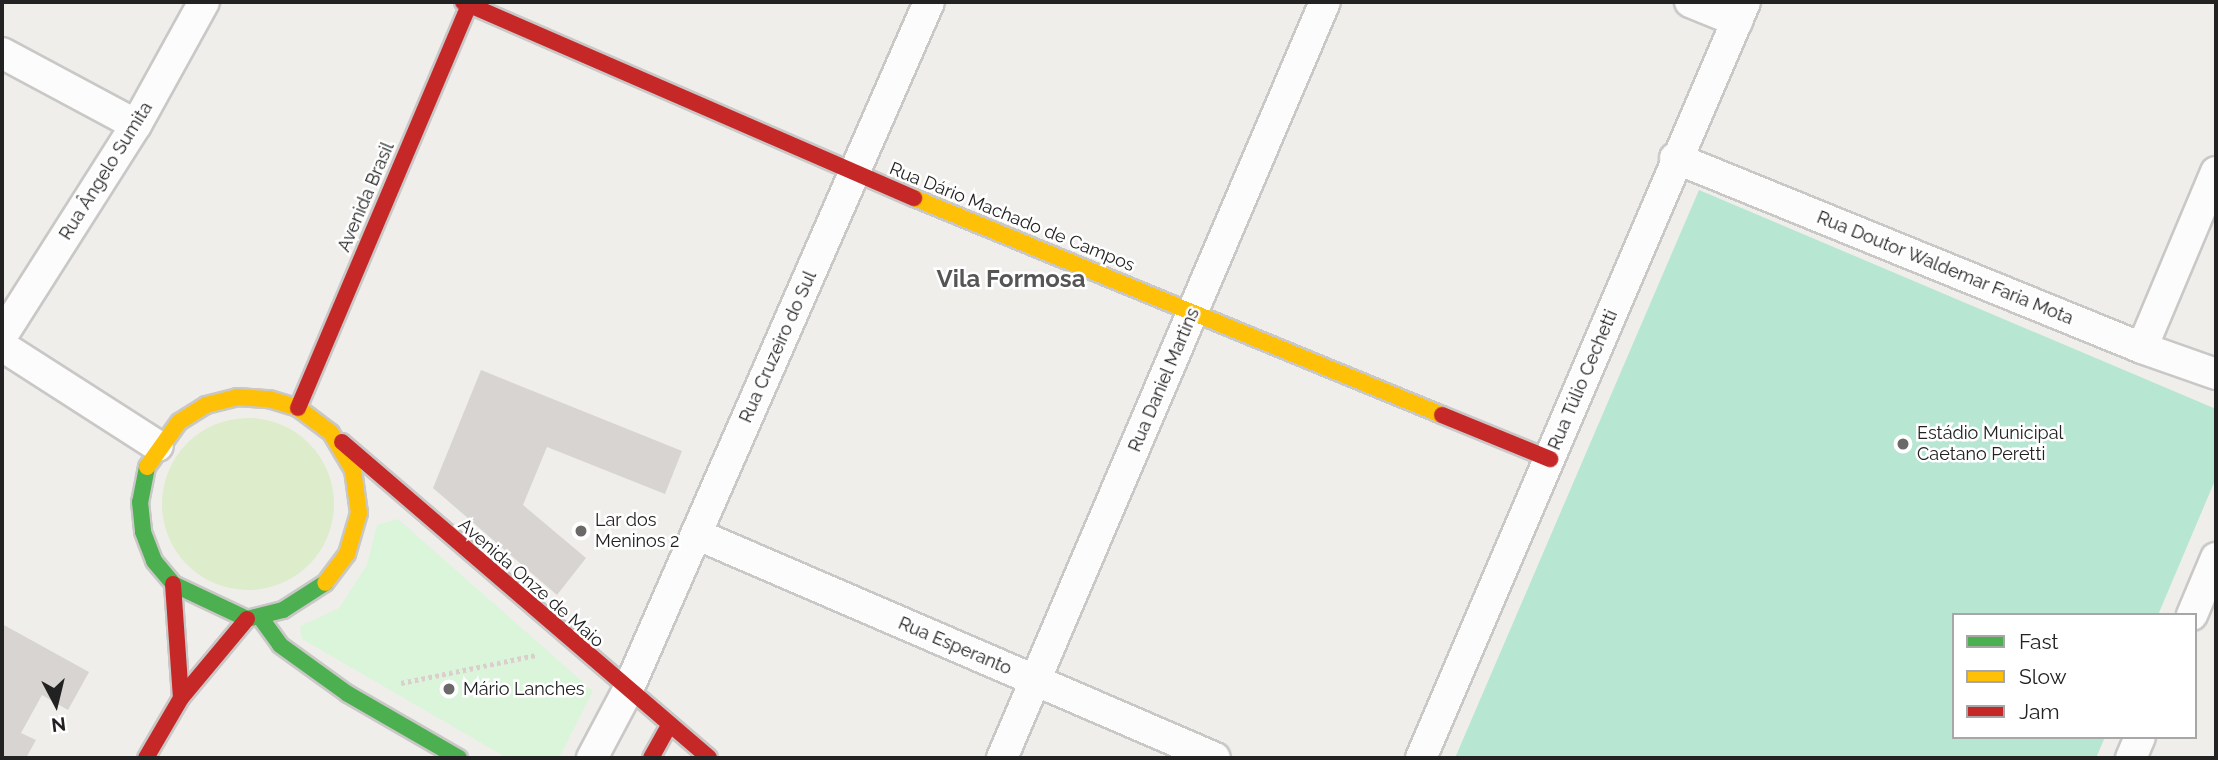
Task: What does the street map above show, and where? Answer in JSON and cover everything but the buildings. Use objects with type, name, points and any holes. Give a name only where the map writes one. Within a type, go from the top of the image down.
[{"type":"street","name":"Rua Ângelo Sumita","points":[[2,336],[136,125],[204,2]]},
{"type":"street","name":"Rua Cruzeiro do Sul","points":[[592,758],[627,692],[929,2]]},
{"type":"street","name":"Rua Daniel Martins","points":[[1002,758],[1325,2]]},
{"type":"street","points":[[1690,2],[1741,11]]},
{"type":"street","name":"Rua Dário Machado de Campos","points":[[467,3],[855,174],[1550,459]]},
{"type":"street","name":"Avenida Brasil","points":[[298,408],[467,3]]},
{"type":"street","name":"Rua Túlio Cechetti","points":[[1421,758],[1550,459],[1675,158],[1741,11]]},
{"type":"street","points":[[2,53],[136,125]]},
{"type":"street","name":"Rua Doutor Waldemar Faria Mota","points":[[1675,158],[2142,348],[2216,374]]},
{"type":"street","points":[[2142,348],[2216,172]]},
{"type":"street","points":[[2,346],[158,446]]},
{"type":"street","points":[[146,758],[181,698],[254,618],[321,588],[347,554],[359,513],[353,470],[331,433],[298,408],[269,398],[237,397],[206,405],[179,422],[158,446],[144,473],[139,502],[143,532],[154,561],[173,584],[254,618],[280,645],[348,694],[459,758]]},
{"type":"street","name":"Avenida Onze de Maio","points":[[331,433],[627,692],[709,758]]},
{"type":"street","name":"Rua Esperanto","points":[[695,534],[1216,758]]},
{"type":"street","points":[[2193,613],[2216,558]]},
{"type":"street","points":[[173,584],[181,698]]},
{"type":"street","points":[[651,758],[669,725]]},
{"type":"street","points":[[2130,758],[2139,739]]},
{"type":"path","points":[[348,694],[576,647]]},
{"type":"green space","name":"Estádio Municipal Caetano Peretti","points":[[1699,190],[2216,409],[2216,478],[2159,613],[1952,613],[1952,739],[2104,739],[2096,758],[1455,758]]},
{"type":"green space","points":[[248,418],[281,424],[309,443],[328,471],[334,504],[328,537],[309,565],[281,584],[248,590],[215,584],[187,565],[168,537],[162,504],[168,471],[187,443],[215,424]]},
{"type":"green space","points":[[398,519],[593,691],[559,758],[507,758],[302,639],[300,626],[339,608],[367,565],[377,525]]},
{"type":"traffic: fast","points":[[147,467],[140,502],[143,532],[154,561],[173,584],[247,619],[283,610],[325,583]]},
{"type":"traffic: fast","points":[[260,617],[280,645],[348,694],[459,758]]},
{"type":"traffic: slow","points":[[914,198],[1442,415]]},
{"type":"traffic: slow","points":[[237,397],[269,399],[298,408],[331,433],[353,470],[359,513],[347,554],[325,583]]},
{"type":"traffic: slow","points":[[147,467],[179,422],[206,405],[237,397]]},
{"type":"traffic: jam","points":[[463,2],[914,198]]},
{"type":"traffic: jam","points":[[298,408],[470,2]]},
{"type":"traffic: jam","points":[[1442,415],[1550,459]]},
{"type":"traffic: jam","points":[[342,442],[709,758]]},
{"type":"traffic: jam","points":[[173,584],[181,698]]},
{"type":"traffic: jam","points":[[146,758],[181,698],[247,619]]},
{"type":"traffic: jam","points":[[651,758],[669,725]]},
{"type":"place","name":"Estádio Municipal Caetano Peretti","points":[[1903,444]]},
{"type":"place","name":"Lar dos Meninos 2","points":[[581,531]]},
{"type":"place","name":"Mário Lanches","points":[[449,689]]},
{"type":"district","name":"Vila Formosa","points":[[1011,279]]}]
